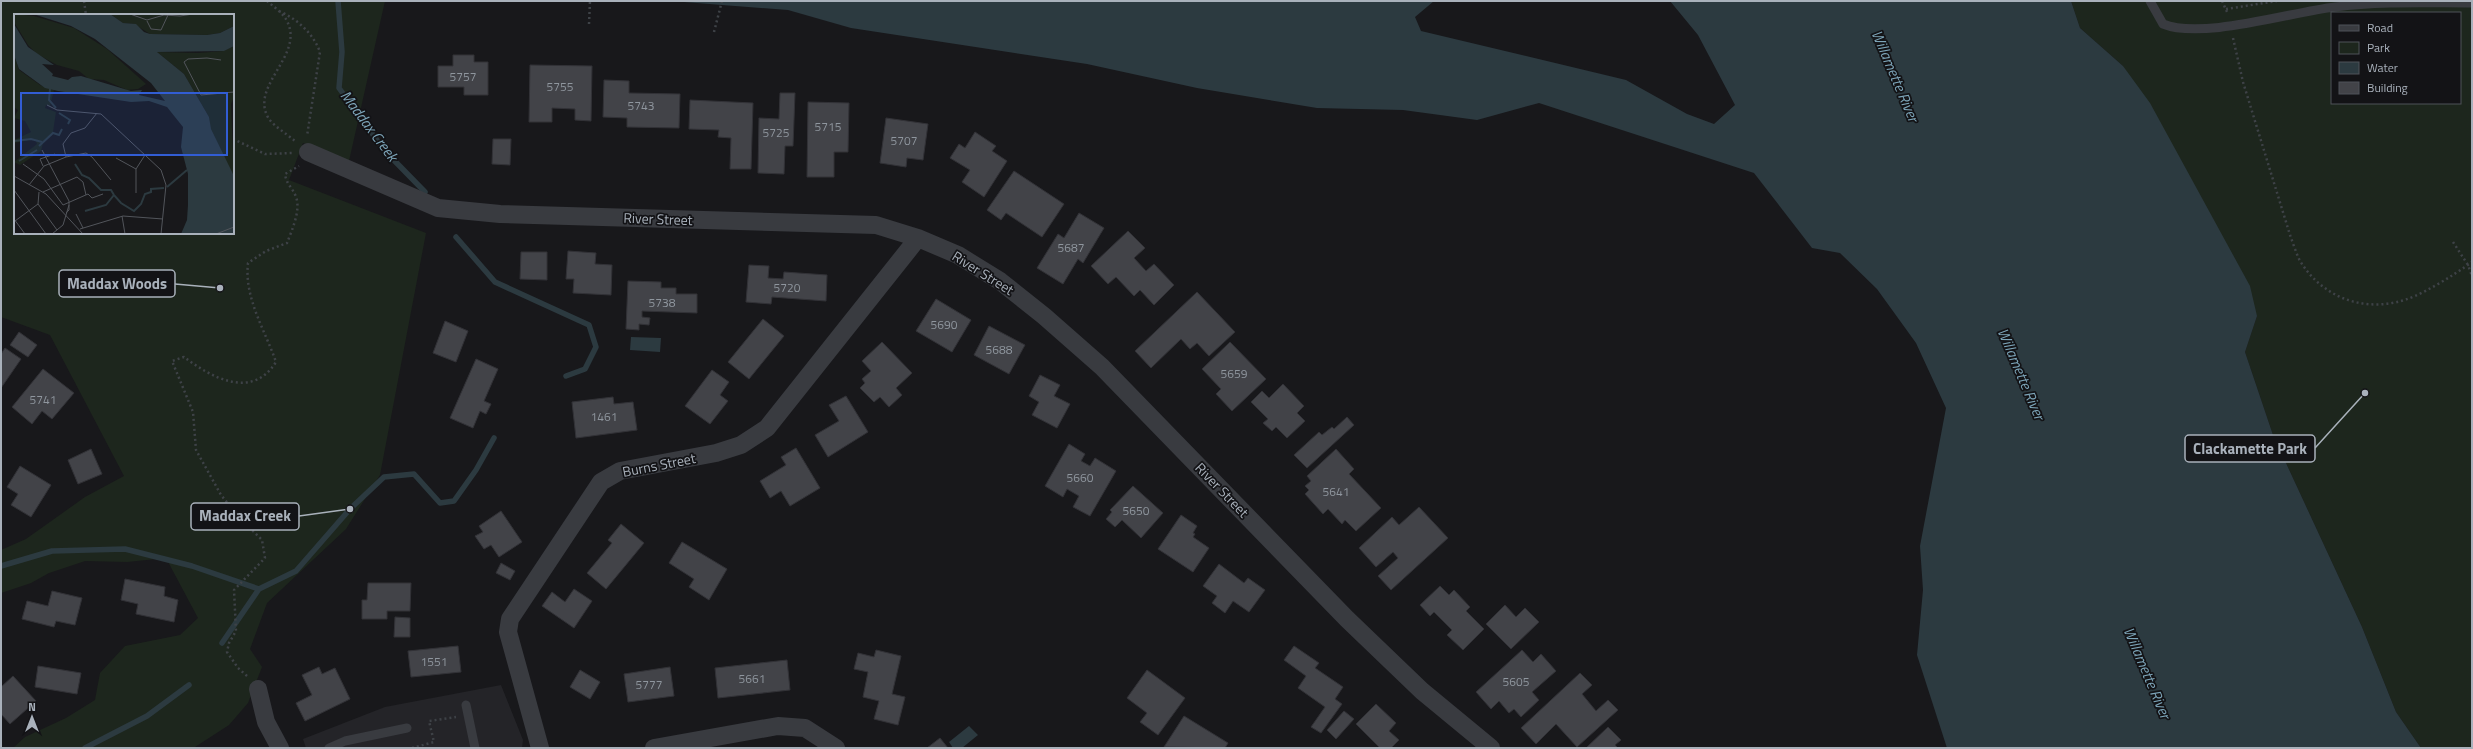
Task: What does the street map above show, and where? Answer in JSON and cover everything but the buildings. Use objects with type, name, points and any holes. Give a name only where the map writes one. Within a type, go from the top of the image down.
[{"type":"street","name":"River Street","points":[[312,154],[438,208],[500,214],[876,225],[918,238],[958,256],[1000,281],[1102,367],[1347,619],[1422,691],[1491,748]]},
{"type":"street","name":"Burns Street","points":[[540,748],[508,632],[510,619],[601,482],[620,471],[716,453],[741,444],[767,428],[918,238]]},
{"type":"street","points":[[254,684],[266,722],[280,748]]},
{"type":"street","points":[[654,748],[778,726],[805,728],[836,748]]},
{"type":"lane","points":[[2150,1],[2163,24],[2186,30],[2230,26],[2336,6],[2472,3]]},
{"type":"lane","points":[[466,705],[475,748]]},
{"type":"lane","points":[[329,748],[345,741],[407,728]]},
{"type":"path","points":[[84,1],[86,14]]},
{"type":"path","points":[[267,1],[287,20],[291,34],[289,46],[283,62],[267,90],[263,104],[270,119],[312,154]]},
{"type":"path","points":[[589,24],[590,1]]},
{"type":"path","points":[[714,32],[722,1]]},
{"type":"path","points":[[2226,9],[2277,1]]},
{"type":"path","points":[[278,10],[293,17],[301,24],[317,44],[320,52],[306,134],[312,154]]},
{"type":"path","points":[[2233,38],[2243,82],[2290,235],[2300,260],[2317,282],[2344,301],[2376,304],[2398,302],[2441,282],[2472,262]]},
{"type":"path","points":[[234,139],[265,154],[312,154]]},
{"type":"path","points":[[254,684],[238,668],[227,652],[229,643],[236,632],[234,590],[242,580],[265,558],[262,540],[239,517],[221,495],[196,450],[192,412],[172,361],[184,357],[220,380],[246,384],[268,375],[276,362],[268,337],[256,316],[247,277],[248,262],[266,251],[287,243],[295,221],[296,197],[286,182],[285,174],[312,154]]},
{"type":"path","points":[[2453,242],[2468,265],[2472,276]]},
{"type":"path","points":[[412,748],[434,742],[429,721],[449,717]]},
{"type":"shaded area","points":[[501,685],[523,740],[522,748],[306,748],[303,739],[385,707]]},
{"type":"green space","points":[[1,1],[385,1],[349,161],[303,143],[289,180],[426,233],[380,475],[346,529],[267,603],[250,649],[262,667],[248,703],[229,725],[195,747],[13,748],[25,737],[66,718],[95,700],[100,673],[125,646],[180,635],[198,618],[166,558],[127,562],[85,561],[49,573],[31,583],[1,593],[1,550],[26,539],[85,497],[124,476],[50,335],[1,317]]},
{"type":"green space","points":[[2071,1],[2472,1],[2472,748],[2421,748],[2396,712],[2362,627],[2273,435],[2245,352],[2257,316],[2123,66],[2080,28]]},
{"type":"water","name":"Willamette River","points":[[671,1],[1434,1],[1415,17],[1421,31],[1626,80],[1687,114],[1714,124],[1735,105],[1698,35],[1670,1],[2071,1],[2080,28],[2123,66],[2150,103],[2250,286],[2257,316],[2245,352],[2273,435],[2362,627],[2396,712],[2421,748],[1947,748],[1917,655],[1923,590],[1920,546],[1946,408],[1916,343],[1877,289],[1840,253],[1812,248],[1754,173],[1539,103],[1477,120],[1403,110],[1317,108],[1197,88],[1087,64],[851,28],[788,10]]},
{"type":"water","points":[[631,337],[661,338],[660,352],[630,350]]},
{"type":"water","points":[[969,726],[978,735],[962,748],[953,748],[949,742]]},
{"type":"waterway","name":"Maddax Creek","points":[[338,1],[342,52],[339,88],[385,151],[425,192]]},
{"type":"waterway","name":"Maddax Creek","points":[[456,237],[495,282],[589,325],[596,347],[585,369],[566,376]]},
{"type":"waterway","name":"Maddax Creek","points":[[222,643],[259,589],[296,571],[350,509],[384,477],[414,474],[440,503],[454,501],[476,470],[494,438]]},
{"type":"waterway","points":[[1,566],[52,551],[125,549],[192,566],[259,589]]},
{"type":"waterway","name":"Maddax Creek","points":[[85,748],[147,716],[189,685]]},
{"type":"place","name":"Maddax Woods","points":[[220,288]]},
{"type":"place","name":"Clackamette Park","points":[[2365,393]]},
{"type":"place","name":"Maddax Creek","points":[[350,509]]}]
